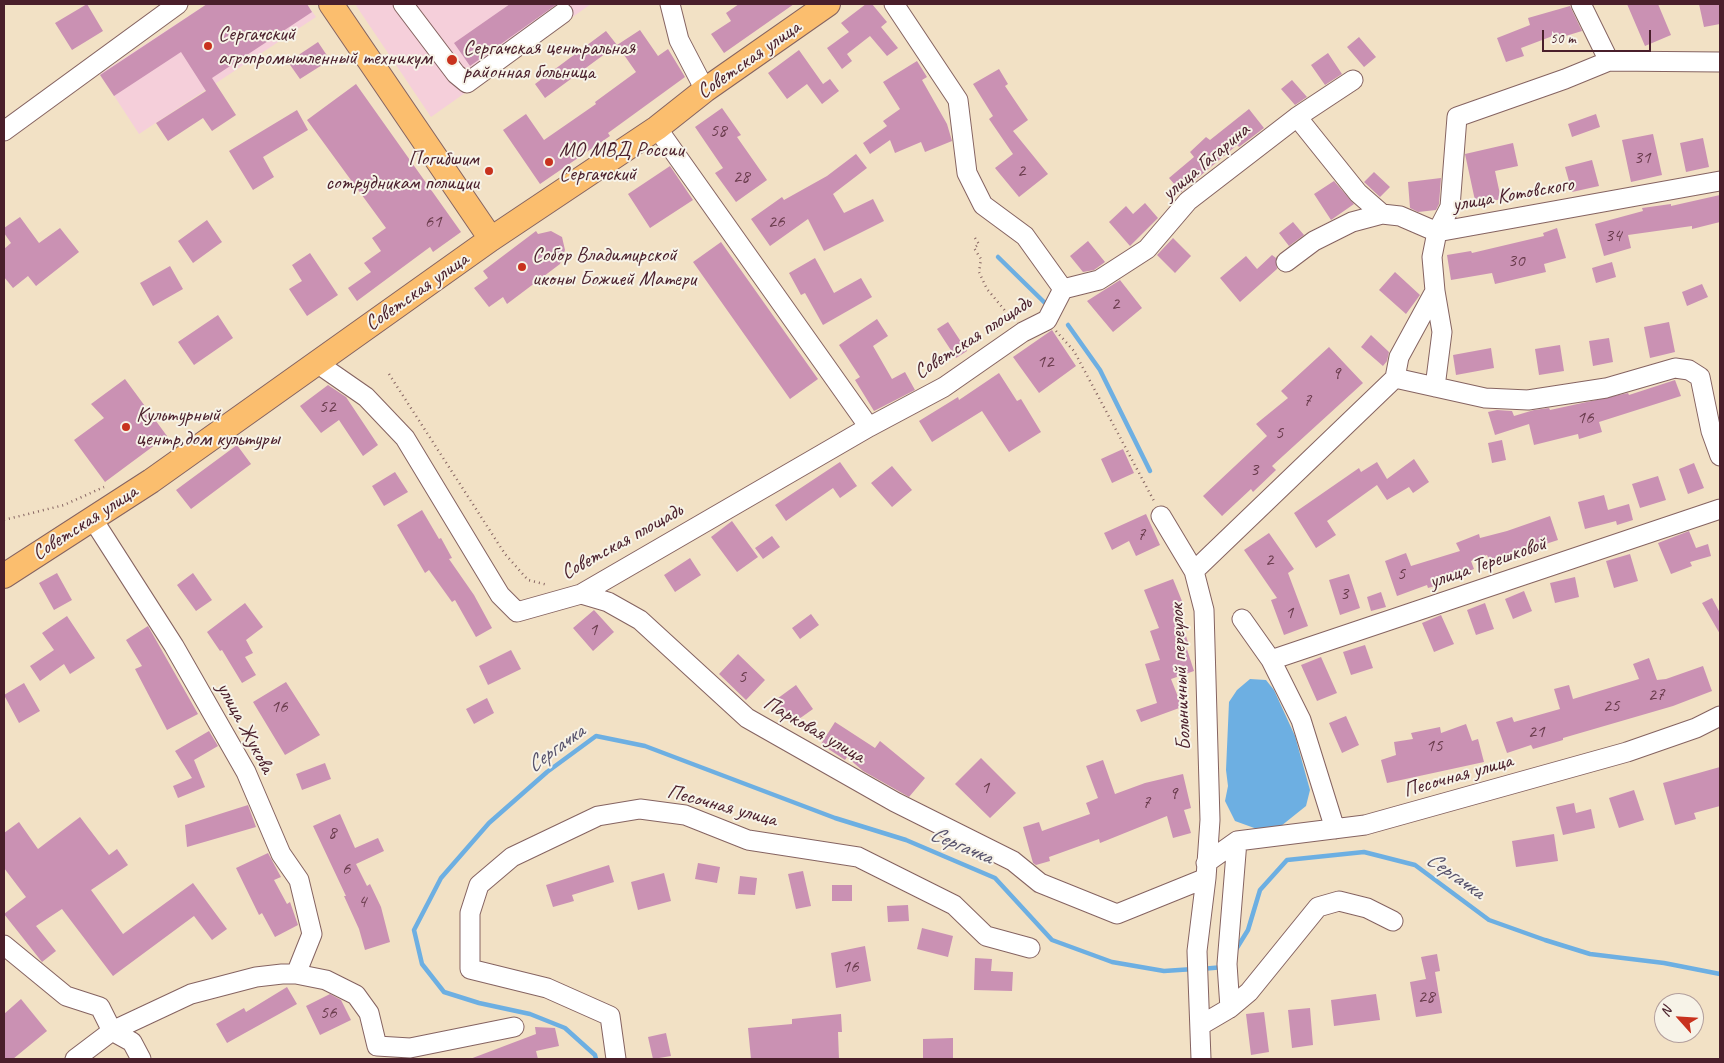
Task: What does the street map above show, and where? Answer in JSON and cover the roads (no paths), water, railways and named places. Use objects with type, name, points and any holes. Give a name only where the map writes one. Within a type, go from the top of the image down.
[{"type":"main road","points":[[330,4],[491,240]]},
{"type":"main road","name":"Советская улица","points":[[4,576],[151,480],[491,240],[657,128],[705,90],[828,4]]},
{"type":"street","points":[[4,131],[178,4]]},
{"type":"street","points":[[403,4],[456,74],[467,83],[566,7]]},
{"type":"street","points":[[670,4],[679,40],[705,90]]},
{"type":"street","points":[[894,4],[958,100],[967,173],[983,205],[1025,236],[1063,289]]},
{"type":"street","points":[[1581,4],[1609,61]]},
{"type":"street","points":[[1286,262],[1321,237],[1352,222],[1382,214],[1400,216],[1437,232],[1450,207],[1457,118],[1609,61],[1720,62]]},
{"type":"street","name":"улица Гагарина","points":[[1063,289],[1099,280],[1147,249],[1188,201],[1297,117],[1353,80]]},
{"type":"street","points":[[1297,117],[1358,193],[1382,214]]},
{"type":"street","points":[[657,128],[869,427]]},
{"type":"street","name":"улица Котовского","points":[[1435,386],[1442,332],[1432,257],[1437,232],[1720,181]]},
{"type":"street","name":"Советская площадь","points":[[317,363],[366,397],[405,438],[500,595],[517,612],[581,594],[869,427],[944,387],[1022,332],[1047,320],[1063,289]]},
{"type":"street","points":[[1194,571],[1395,378],[1399,357],[1435,290]]},
{"type":"street","points":[[1395,378],[1485,398],[1528,400],[1606,388],[1675,368],[1689,370],[1700,377],[1711,431],[1720,456]]},
{"type":"street","name":"улица Терешковой","points":[[1271,660],[1720,508]]},
{"type":"street","name":"Больничный переулок","points":[[1161,516],[1194,571],[1204,610],[1210,820],[1197,952],[1201,1059]]},
{"type":"street","name":"улица Жукова","points":[[92,518],[174,646],[246,772],[281,854],[299,880],[312,934],[296,974]]},
{"type":"street","name":"Парковая улица","points":[[581,594],[608,602],[640,620],[747,718],[895,802],[1013,861],[1040,883]]},
{"type":"street","points":[[1242,619],[1271,660],[1301,720],[1335,829]]},
{"type":"street","name":"Песочная улица","points":[[1040,883],[1117,914],[1206,870],[1237,841],[1365,825],[1627,752],[1696,728],[1720,716]]},
{"type":"street","name":"Песочная улица","points":[[616,1059],[610,1016],[547,988],[470,969],[470,913],[479,885],[512,857],[598,816],[640,809],[685,815],[748,840],[858,857],[954,905],[986,936],[1030,948]]},
{"type":"street","points":[[1230,1008],[1227,964],[1237,841]]},
{"type":"street","points":[[1200,1025],[1230,1008],[1249,992],[1318,907],[1339,901],[1367,908],[1393,921]]},
{"type":"street","points":[[4,945],[66,996],[100,1007],[112,1030],[132,1042],[141,1059]]},
{"type":"street","points":[[74,1059],[112,1030],[191,994],[256,977],[296,974],[326,980],[356,995],[369,1013],[378,1052],[410,1048],[514,1027]]},
{"type":"water","points":[[1250,679],[1266,680],[1274,690],[1295,736],[1310,790],[1306,806],[1281,826],[1257,829],[1235,821],[1225,801],[1228,786],[1226,770],[1229,702],[1237,690]]},
{"type":"waterway","points":[[998,257],[1045,303]]},
{"type":"waterway","points":[[1068,325],[1100,370],[1150,471]]},
{"type":"waterway","name":"Сергачка","points":[[596,1059],[595,1055],[565,1028],[530,1014],[479,1003],[444,992],[422,964],[414,930],[441,878],[489,823],[547,772],[596,736],[645,746],[835,818],[906,840],[995,878],[1052,940],[1112,962],[1164,971],[1194,969]]},
{"type":"waterway","name":"Сергачка","points":[[1235,951],[1248,930],[1260,890],[1287,860],[1364,852],[1415,865],[1489,920],[1545,940],[1590,954],[1664,963],[1720,974]]},
{"type":"waterway","name":"Сергачка","points":[[1201,969],[1224,967]]},
{"type":"place","name":"Сергачский агропромышленный техникум","points":[[208,46]]},
{"type":"place","name":"Сергачская центральная районная больница","points":[[452,60]]},
{"type":"place","name":"МО МВД России Сергачский","points":[[549,162]]},
{"type":"place","name":"Погибшим сотрудникам полиции","points":[[489,171]]},
{"type":"place","name":"Собор Владимирской иконы Божией Матери","points":[[522,267]]},
{"type":"place","name":"Культурный центр,дом культуры","points":[[126,427]]}]
